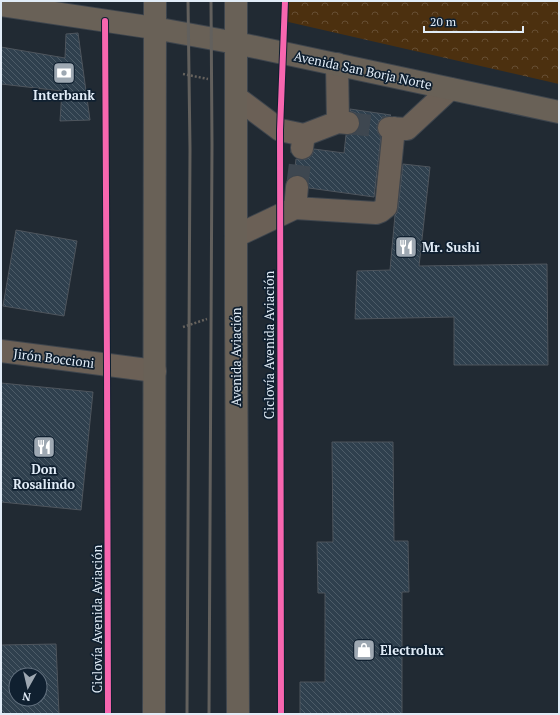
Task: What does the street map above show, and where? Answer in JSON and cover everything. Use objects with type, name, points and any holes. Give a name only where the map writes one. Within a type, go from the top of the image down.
[{"type":"main road","points":[[154,714],[155,1]]},
{"type":"main road","name":"Avenida Aviación","points":[[236,1],[238,714]]},
{"type":"main road","name":"Avenida San Borja Norte","points":[[1,5],[154,28],[236,43],[559,112]]},
{"type":"street","points":[[236,97],[280,130],[303,141],[343,122],[337,64]]},
{"type":"street","points":[[236,236],[295,208],[376,213],[381,211],[386,207],[392,128],[407,129],[450,89]]},
{"type":"street","points":[[295,208],[298,187]]},
{"type":"street","name":"Jirón Boccioni","points":[[1,351],[155,371]]},
{"type":"path","points":[[179,74],[214,80]]},
{"type":"path","points":[[181,327],[213,317]]},
{"type":"green space","points":[[284,1],[559,1],[559,84],[284,21]]},
{"type":"building","points":[[78,33],[90,120],[60,121],[62,91],[1,84],[1,47],[65,58],[66,34]]},
{"type":"building","points":[[350,109],[391,115],[383,117],[379,121],[377,127],[378,133],[381,137],[374,197],[309,188],[305,177],[294,175],[296,159],[307,159],[312,155],[314,149],[344,153],[346,135],[353,134],[358,131],[360,125],[359,118],[356,113],[350,111]]},
{"type":"building","points":[[403,164],[430,167],[419,266],[547,264],[548,365],[454,365],[454,317],[355,319],[357,271],[390,270],[395,215],[398,208]]},
{"type":"building","points":[[16,230],[77,241],[64,316],[3,306]]},
{"type":"building","name":"Don Rosalindo","points":[[1,383],[93,392],[81,510],[1,502]]},
{"type":"building","points":[[332,442],[393,442],[394,541],[408,541],[409,592],[402,592],[402,714],[300,714],[300,682],[325,682],[325,593],[318,593],[317,542],[333,542]]},
{"type":"building","points":[[56,644],[59,714],[1,714],[1,645]]},
{"type":"tunnel","points":[[348,123],[389,128]]},
{"type":"tunnel","points":[[297,187],[302,148]]},
{"type":"railway","points":[[187,714],[190,149],[188,1]]},
{"type":"railway","points":[[209,714],[212,145],[211,1]]},
{"type":"cycle path","name":"Ciclovía Avenida Aviación","points":[[281,714],[280,130],[285,1]]},
{"type":"cycle path","name":"Ciclovía Avenida Aviación","points":[[105,21],[108,714]]},
{"type":"place","name":"Interbank","points":[[64,73]]},
{"type":"place","name":"Mr. Sushi","points":[[406,247]]},
{"type":"place","name":"Don Rosalindo","points":[[44,447]]},
{"type":"place","name":"Electrolux","points":[[364,650]]}]
